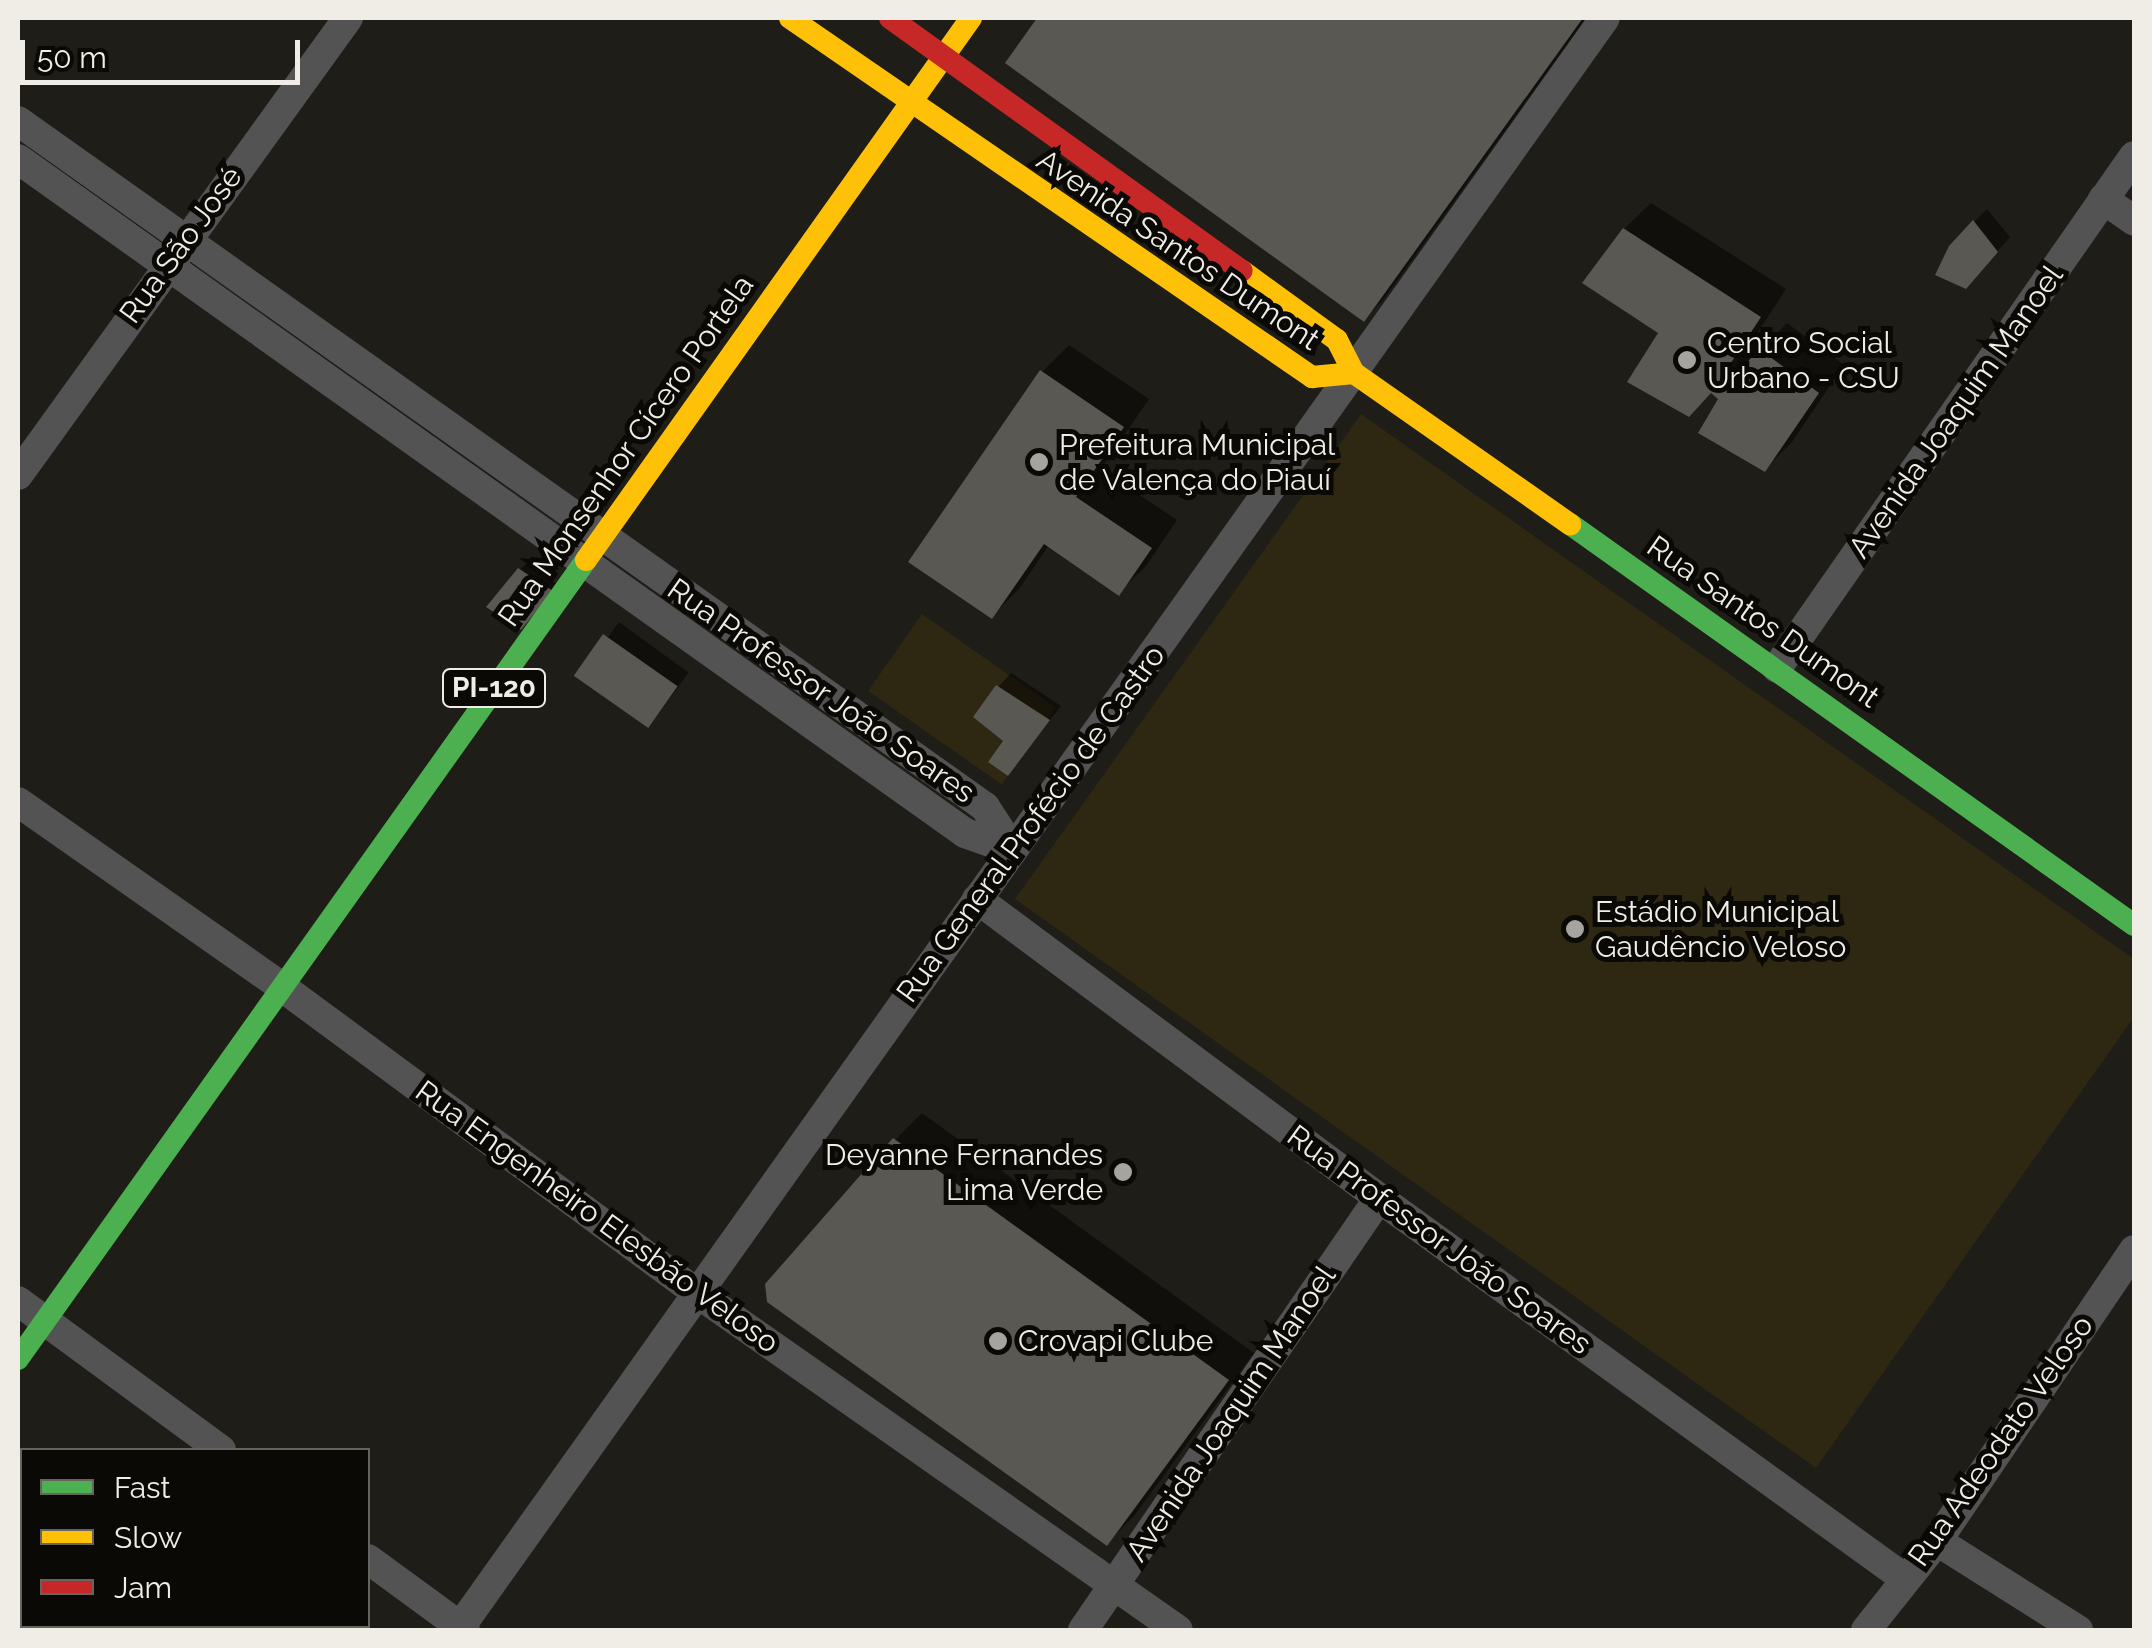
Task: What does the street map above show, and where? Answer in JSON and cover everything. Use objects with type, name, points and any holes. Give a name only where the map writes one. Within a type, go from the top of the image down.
[{"type":"street","name":"Rua São José","points":[[18,475],[348,18]]},
{"type":"street","name":"Avenida Santos Dumont","points":[[790,18],[910,104],[1312,376],[1354,373],[1337,340],[890,18]]},
{"type":"street","name":"Rua Monsenhor Cícero Portela","points":[[18,1359],[972,18]]},
{"type":"street","name":"Rua General Profécio de Castro","points":[[461,1629],[1605,18]]},
{"type":"street","name":"Rua Professor João Soares","points":[[18,121],[985,807],[1013,850]]},
{"type":"street","name":"Avenida Joaquim Manoel","points":[[1778,668],[2134,156]]},
{"type":"street","name":"Rua Professor João Soares","points":[[18,160],[965,832],[1013,850]]},
{"type":"street","points":[[2104,200],[2134,221]]},
{"type":"street","name":"Rua Santos Dumont","points":[[1354,373],[1778,668],[2134,925]]},
{"type":"street","name":"Rua Engenheiro Elesbão Veloso","points":[[18,802],[282,987],[697,1293],[1178,1630]]},
{"type":"street","name":"Rua Professor João Soares","points":[[977,898],[1379,1198],[1904,1578]]},
{"type":"street","name":"Avenida Joaquim Manoel","points":[[1083,1630],[1379,1198]]},
{"type":"street","name":"Rua Adeodato Veloso","points":[[1866,1630],[1937,1541],[2134,1250]]},
{"type":"street","points":[[18,1301],[218,1448]]},
{"type":"street","points":[[1937,1541],[2078,1630]]},
{"type":"street","points":[[370,1561],[461,1629]]},
{"type":"shaded area","name":"Estádio Municipal Gaudêncio Veloso","points":[[1361,414],[2134,959],[2134,1017],[1816,1468],[1015,899]]},
{"type":"shaded area","points":[[922,614],[1056,707],[1002,784],[868,691]]},
{"type":"building","points":[[1037,18],[1583,18],[1364,322],[1005,63]]},
{"type":"building","points":[[1973,220],[1998,252],[1966,289],[1935,275],[1949,246]]},
{"type":"building","name":"Centro Social Urbano - CSU","points":[[1623,228],[1761,317],[1725,372],[1734,381],[1758,348],[1819,393],[1765,472],[1698,433],[1718,399],[1711,393],[1689,417],[1627,382],[1658,333],[1582,283]]},
{"type":"building","name":"Prefeitura Municipal de Valença do Piauí","points":[[1040,370],[1124,427],[1076,497],[1152,548],[1119,596],[1044,544],[992,619],[908,562]]},
{"type":"building","points":[[518,568],[553,591],[521,630],[486,607]]},
{"type":"building","points":[[603,634],[678,686],[648,728],[574,676]]},
{"type":"building","points":[[996,685],[1050,720],[1008,776],[988,762],[1003,741],[973,717]]},
{"type":"building","name":"Crovapi Clube","points":[[893,1138],[1229,1380],[1107,1546],[767,1302],[765,1284]]},
{"type":"traffic: fast","points":[[1570,524],[2134,925]]},
{"type":"traffic: fast","points":[[18,1359],[586,560]]},
{"type":"traffic: slow","points":[[790,18],[1312,377],[1354,373]]},
{"type":"traffic: slow","points":[[586,560],[971,18]]},
{"type":"traffic: slow","points":[[1242,271],[1337,340],[1354,373],[1570,524]]},
{"type":"traffic: jam","points":[[890,18],[1242,271]]},
{"type":"place","name":"Centro Social Urbano - CSU","points":[[1687,360]]},
{"type":"place","name":"Prefeitura Municipal de Valença do Piauí","points":[[1039,462]]},
{"type":"place","name":"Estádio Municipal Gaudêncio Veloso","points":[[1575,929]]},
{"type":"place","name":"Deyanne Fernandes Lima Verde","points":[[1123,1172]]},
{"type":"place","name":"Crovapi Clube","points":[[998,1341]]}]
